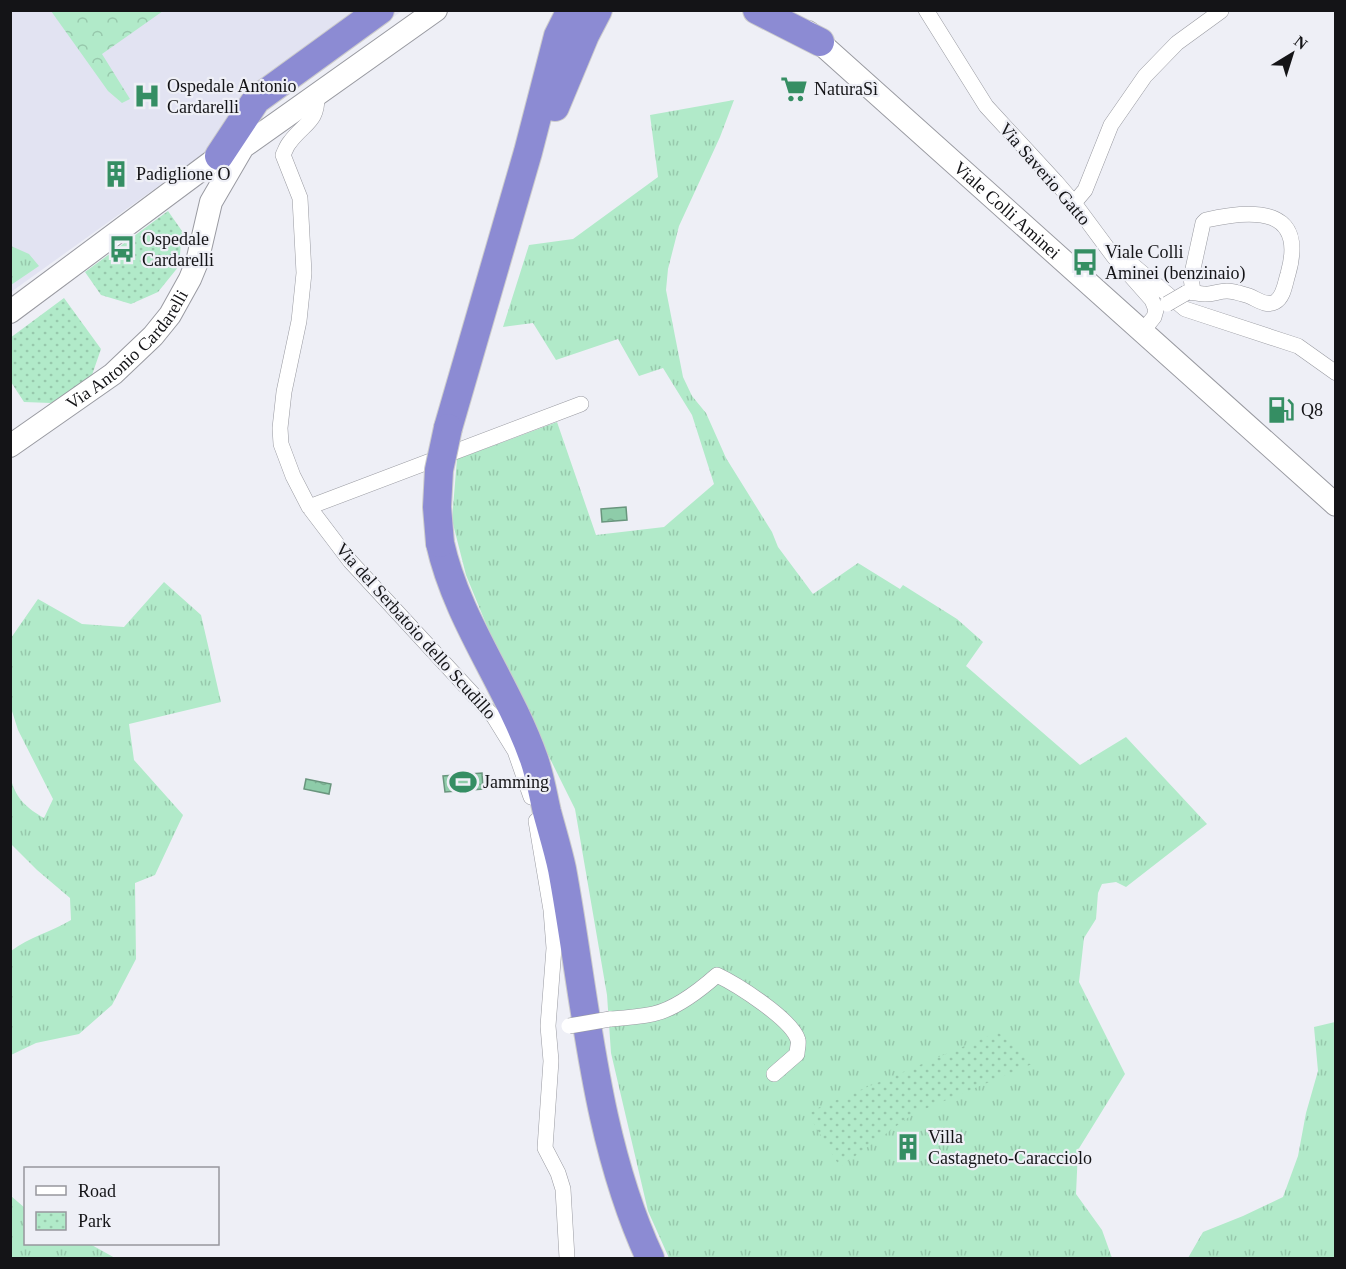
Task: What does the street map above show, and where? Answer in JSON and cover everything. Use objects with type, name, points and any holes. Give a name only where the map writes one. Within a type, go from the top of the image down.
[{"type":"highway","points":[[219,156],[256,100],[380,10]]},
{"type":"highway","points":[[571,10],[555,23],[528,152],[448,428],[439,470],[437,507],[440,543],[445,564],[470,624],[509,702],[534,759],[562,867],[589,1034],[610,1142],[632,1215],[650,1258]]},
{"type":"highway","points":[[528,152],[547,125],[598,10]]},
{"type":"highway","points":[[757,10],[820,42]]},
{"type":"main road","points":[[10,312],[418,10]]},
{"type":"main road","name":"Via Antonio Cardarelli","points":[[10,446],[113,374],[153,336],[170,315],[197,262],[211,202],[239,151],[247,143],[436,10]]},
{"type":"main road","name":"Viale Colli Aminei","points":[[785,10],[1335,505]]},
{"type":"street","name":"Via Saverio Gatto","points":[[926,10],[986,106],[1074,203],[1114,257],[1161,307]]},
{"type":"street","points":[[1074,203],[1085,190],[1112,125],[1145,76],[1177,43],[1221,11]]},
{"type":"street","name":"Via del Serbatoio dello Scudillo","points":[[317,94],[317,106],[313,119],[290,141],[283,155],[300,198],[304,273],[300,321],[284,392],[280,428],[281,444],[293,476],[309,507],[350,561],[494,717],[515,751],[533,805],[551,910],[554,948],[548,1026],[551,1061],[545,1148],[558,1173],[563,1189],[567,1258]]},
{"type":"street","points":[[1142,332],[1161,307],[1190,292],[1203,295],[1228,291],[1265,303],[1277,302],[1282,294],[1293,249],[1286,228],[1271,216],[1258,213],[1206,220],[1203,223],[1190,292]]},
{"type":"street","points":[[1114,257],[1125,259],[1185,309],[1298,346],[1335,373]]},
{"type":"street","points":[[309,507],[581,404]]},
{"type":"street","points":[[548,1026],[569,1026],[655,1014],[676,1004],[717,975],[741,987],[770,1010],[790,1028],[798,1040],[797,1054],[774,1074]]},
{"type":"street","points":[[558,1173],[568,1195],[577,1258]]},
{"type":"shaded area","name":"Ospedale Antonio Cardarelli","points":[[11,11],[402,11],[11,292]]},
{"type":"green space","points":[[51,11],[163,11],[102,54],[130,99],[122,103],[108,91]]},
{"type":"green space","points":[[734,100],[720,137],[679,226],[668,269],[666,290],[683,377],[692,396],[706,413],[726,458],[772,532],[778,547],[813,594],[858,563],[900,589],[903,585],[957,619],[983,642],[966,666],[1080,765],[1126,737],[1207,824],[1126,887],[1116,882],[1102,884],[1098,893],[1096,919],[1084,938],[1079,982],[1125,1074],[1078,1150],[1076,1194],[1102,1230],[1112,1258],[669,1258],[648,1211],[611,1053],[607,995],[575,809],[500,658],[466,575],[452,520],[457,459],[557,422],[596,535],[664,527],[714,484],[692,415],[663,368],[639,376],[618,339],[556,360],[533,323],[503,327],[529,245],[573,239],[658,177],[650,115]]},
{"type":"green space","points":[[168,211],[182,231],[179,266],[158,292],[131,304],[101,295],[85,272]]},
{"type":"green space","points":[[11,246],[29,254],[39,266],[11,285]]},
{"type":"green space","points":[[64,298],[101,349],[92,375],[74,391],[51,403],[24,402],[11,382],[10,338]]},
{"type":"green space","points":[[164,582],[201,615],[221,702],[129,724],[134,760],[183,815],[155,875],[135,883],[136,959],[112,1005],[79,1034],[36,1043],[11,1055],[11,951],[71,920],[70,898],[11,844],[11,780],[23,803],[44,818],[53,799],[18,730],[11,708],[11,638],[38,599],[82,624],[124,627]]},
{"type":"green space","points":[[1335,1022],[1335,1258],[1188,1258],[1203,1232],[1283,1197],[1298,1156],[1306,1113],[1318,1071],[1314,1027]]},
{"type":"green space","points":[[998,1032],[1032,1064],[913,1114],[840,1167],[808,1114]]},
{"type":"green space","points":[[11,1196],[24,1207],[24,1245],[92,1245],[115,1258],[11,1258]]},
{"type":"water","points":[[626,507],[627,520],[602,522],[601,509]]},
{"type":"water","name":"Jamming","points":[[482,773],[483,789],[445,792],[443,776]]},
{"type":"water","points":[[306,779],[331,784],[329,794],[304,789]]},
{"type":"place","name":"NaturaSì","points":[[794,89]]},
{"type":"place","name":"Ospedale Antonio Cardarelli","points":[[147,96]]},
{"type":"place","name":"Padiglione O","points":[[116,174]]},
{"type":"place","name":"Ospedale Cardarelli","points":[[122,249]]},
{"type":"place","name":"Viale Colli Aminei (benzinaio)","points":[[1085,262]]},
{"type":"place","name":"Q8","points":[[1281,410]]},
{"type":"place","name":"Jamming","points":[[463,782]]},
{"type":"place","name":"Villa Castagneto-Caracciolo","points":[[908,1147]]}]
